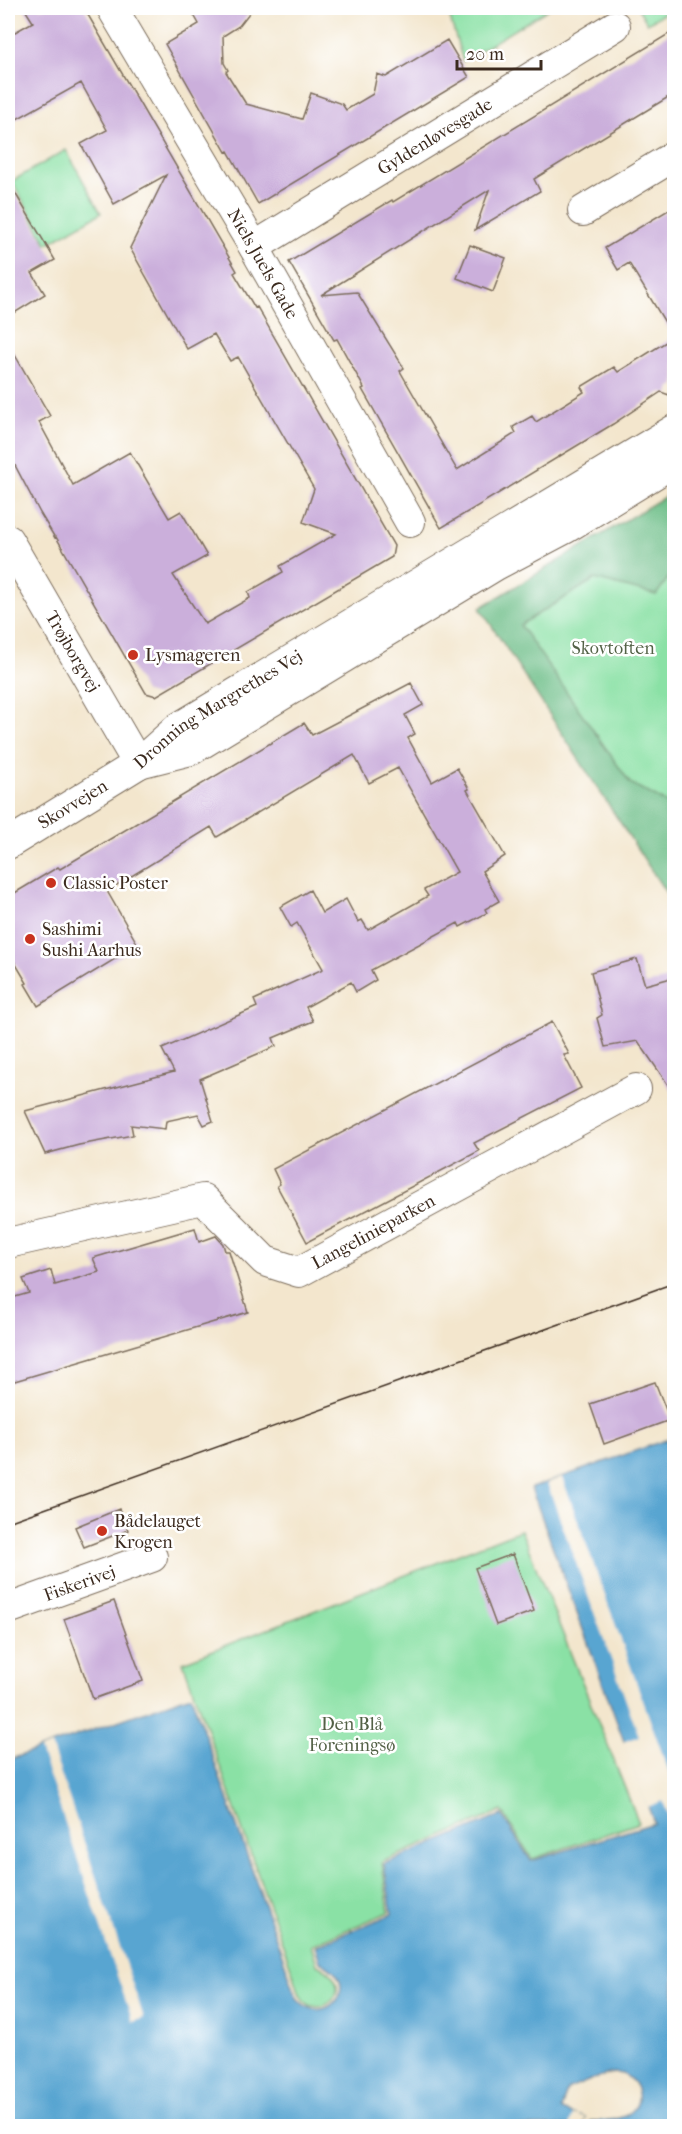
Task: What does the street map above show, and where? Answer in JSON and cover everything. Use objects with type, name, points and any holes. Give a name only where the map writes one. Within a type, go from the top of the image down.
[{"type":"street","name":"Niels Juels Gade","points":[[119,10],[410,522]]},
{"type":"street","name":"Gyldenløvesgade","points":[[254,246],[615,26]]},
{"type":"street","points":[[583,212],[675,156]]},
{"type":"street","name":"Dronning Margrethes Vej","points":[[138,764],[178,728],[675,430]]},
{"type":"street","name":"Dronning Margrethes Vej","points":[[138,764],[191,750],[487,570],[566,528],[675,462]]},
{"type":"street","name":"Trøjborgvej","points":[[8,540],[138,764]]},
{"type":"street","name":"Skovvejen","points":[[8,844],[138,764]]},
{"type":"street","name":"Langelinieparken","points":[[8,1243],[203,1200],[265,1261],[299,1272],[636,1089]]},
{"type":"street","name":"Fiskerivej","points":[[8,1609],[152,1557]]},
{"type":"green space","points":[[447,8],[550,8],[463,61]]},
{"type":"green space","points":[[638,8],[674,8],[647,23]]},
{"type":"green space","points":[[66,150],[101,213],[47,244],[12,181]]},
{"type":"green space","points":[[674,491],[674,570],[656,595],[595,579],[520,625],[630,783],[674,807],[674,905],[480,608]]},
{"type":"green space","name":"Skovtoften","points":[[674,570],[674,807],[630,783],[519,625],[595,579],[656,595]]},
{"type":"green space","name":"Den Blå Foreningsø","points":[[521,1530],[639,1823],[532,1859],[502,1811],[382,1862],[389,1912],[311,1945],[317,1964],[331,1974],[337,1985],[336,1995],[330,2002],[321,2006],[312,2006],[303,1999],[297,1985],[183,1662]]},
{"type":"water","points":[[674,1437],[674,2126],[589,2126],[591,2121],[618,2118],[628,2114],[636,2106],[638,2094],[633,2082],[623,2074],[616,2073],[598,2077],[567,2090],[561,2110],[585,2118],[582,2126],[8,2126],[8,1760],[191,1695],[297,1998],[305,2006],[314,2009],[327,2007],[337,2000],[340,1994],[340,1981],[329,1967],[320,1961],[315,1946],[392,1914],[384,1864],[502,1815],[531,1861],[654,1823],[531,1488]]},
{"type":"pier","points":[[562,1477],[674,1786],[674,1816],[669,1818],[663,1801],[647,1807],[623,1742],[639,1736],[547,1483]]},
{"type":"pier","points":[[51,1745],[144,2018],[133,2022],[40,1749]]},
{"type":"pier","points":[[573,2114],[585,2118],[582,2126],[569,2126]]},
{"type":"building","points":[[24,8],[84,8],[237,271],[234,273],[255,308],[257,307],[394,546],[392,557],[156,696],[146,693],[40,513],[8,452],[8,343],[50,416],[39,422],[73,485],[130,452],[169,518],[181,511],[207,556],[173,575],[205,624],[250,598],[248,592],[283,572],[280,566],[336,534],[303,522],[314,489],[238,357],[230,361],[214,334],[187,349],[130,248],[166,175],[114,204],[81,144],[107,130],[81,83],[8,124],[8,36],[33,22]]},
{"type":"building","points":[[190,8],[253,8],[239,26],[223,36],[224,63],[228,70],[226,72],[246,104],[302,119],[311,93],[342,104],[346,110],[373,94],[377,74],[386,77],[447,40],[469,77],[258,204],[165,44],[199,24]]},
{"type":"building","points":[[675,30],[675,93],[534,179],[540,191],[475,230],[489,190],[321,295],[357,292],[404,368],[400,371],[457,470],[516,433],[513,427],[532,416],[536,422],[584,392],[581,387],[614,367],[618,372],[674,337],[629,263],[618,270],[605,248],[675,206],[675,385],[671,387],[669,395],[661,392],[613,424],[441,528],[362,389],[364,388],[337,339],[334,340],[289,262],[392,200],[393,202]]},
{"type":"building","points":[[8,181],[55,260],[32,273],[45,294],[8,317]]},
{"type":"building","points":[[470,245],[506,258],[493,292],[457,278]]},
{"type":"building","points":[[411,683],[423,705],[405,715],[415,734],[408,738],[432,782],[457,768],[469,789],[467,790],[505,856],[482,871],[499,901],[485,909],[487,913],[460,927],[458,923],[371,970],[376,980],[356,992],[351,982],[306,1007],[313,1021],[273,1038],[276,1046],[200,1079],[213,1121],[204,1125],[198,1114],[166,1121],[165,1129],[131,1125],[133,1135],[45,1154],[25,1111],[174,1072],[162,1049],[257,1007],[254,1000],[323,969],[297,923],[291,927],[280,907],[310,890],[322,913],[346,899],[358,922],[362,920],[368,930],[428,896],[424,890],[457,872],[398,768],[369,783],[354,755],[217,837],[211,827],[107,891],[138,945],[38,1006],[8,951],[8,897],[58,867],[60,869],[304,723],[312,735]]},
{"type":"building","points":[[637,959],[645,985],[675,977],[675,1095],[638,1041],[605,1047],[597,1018],[602,1015],[591,972]]},
{"type":"building","points":[[552,1022],[569,1054],[564,1055],[581,1088],[474,1143],[479,1151],[307,1242],[277,1186],[280,1184],[273,1169]]},
{"type":"building","points":[[195,1228],[199,1242],[216,1236],[223,1244],[225,1251],[229,1251],[248,1312],[8,1383],[8,1299],[29,1293],[23,1279],[51,1270],[55,1285],[99,1272],[93,1258]]},
{"type":"building","points":[[655,1382],[670,1420],[604,1444],[590,1404]]},
{"type":"building","name":"Bådelauget Krogen","points":[[119,1509],[128,1530],[84,1547],[75,1527]]},
{"type":"building","points":[[513,1554],[534,1611],[496,1625],[475,1568]]},
{"type":"building","points":[[114,1601],[143,1681],[93,1699],[64,1619]]},
{"type":"tram line","points":[[8,1522],[674,1283]]},
{"type":"place","name":"Lysmageren","points":[[133,655]]},
{"type":"place","name":"Classic Poster","points":[[51,883]]},
{"type":"place","name":"Sashimi Sushi Aarhus","points":[[30,939]]},
{"type":"place","name":"Bådelauget Krogen","points":[[102,1531]]}]
